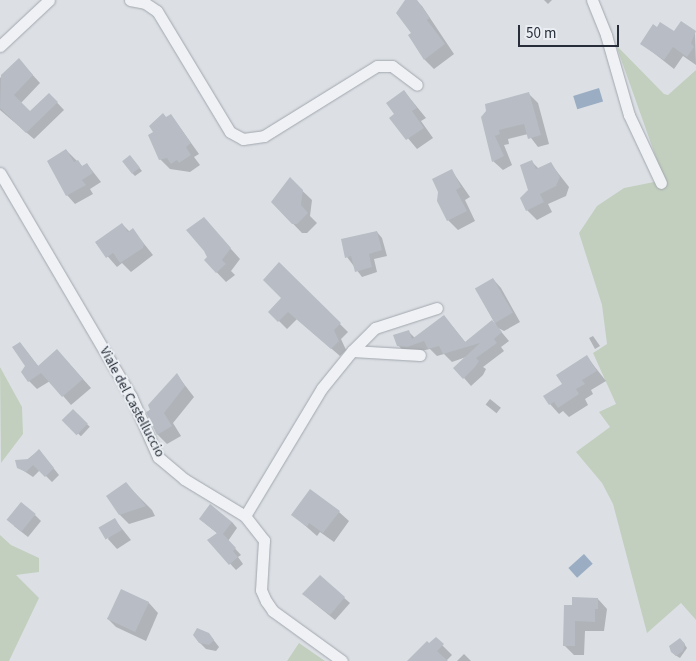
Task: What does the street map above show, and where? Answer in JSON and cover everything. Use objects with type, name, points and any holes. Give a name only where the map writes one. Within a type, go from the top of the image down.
[{"type":"street","points":[[0,46],[49,0]]},
{"type":"street","points":[[130,0],[145,3],[158,11],[230,132],[243,139],[264,136],[377,66],[392,66],[417,85]]},
{"type":"street","points":[[592,0],[606,35],[629,115],[661,182]]},
{"type":"street","name":"Viale del Castelluccio","points":[[0,173],[112,363],[158,457],[184,479],[246,516],[264,540],[262,590],[266,601],[273,611],[342,661]]},
{"type":"street","points":[[246,516],[322,388],[352,351],[375,328],[437,308]]},
{"type":"street","points":[[352,351],[420,355]]},
{"type":"green space","points":[[616,45],[664,94],[668,95],[696,70],[696,620],[681,603],[647,633],[613,504],[602,483],[576,452],[610,427],[599,412],[616,404],[593,353],[607,344],[602,305],[579,233],[597,206],[624,188],[664,180]]},
{"type":"green space","points":[[0,367],[22,407],[23,434],[1,463]]},
{"type":"green space","points":[[0,535],[11,545],[39,558],[39,572],[16,575],[39,598],[9,661],[0,661]]},
{"type":"green space","points":[[299,643],[325,661],[287,661]]},
{"type":"water","points":[[599,88],[603,101],[577,109],[573,96]]},
{"type":"water","points":[[584,554],[593,564],[577,578],[568,568]]},
{"type":"building","points":[[405,0],[417,0],[430,18],[427,20],[445,44],[424,60],[408,35],[411,33],[396,13]]},
{"type":"building","points":[[681,21],[696,31],[691,43],[694,47],[687,57],[673,47],[664,60],[640,44],[653,24],[657,27],[660,22],[674,31]]},
{"type":"building","points":[[19,58],[33,75],[14,95],[30,111],[49,93],[58,102],[26,133],[0,108],[1,75]]},
{"type":"building","points":[[404,90],[417,108],[412,111],[424,128],[406,140],[389,118],[394,114],[386,103]]},
{"type":"building","points":[[529,92],[541,135],[528,139],[524,124],[499,130],[500,134],[495,136],[504,156],[492,162],[481,117],[486,111],[485,104]]},
{"type":"building","points":[[163,113],[166,117],[171,114],[191,143],[186,147],[191,155],[179,163],[177,160],[171,164],[167,158],[159,160],[148,135],[153,132],[149,126]]},
{"type":"building","points":[[66,149],[74,162],[78,160],[82,166],[87,163],[93,173],[82,180],[86,185],[66,196],[47,161]]},
{"type":"building","points":[[130,155],[140,168],[132,174],[122,161]]},
{"type":"building","points":[[532,160],[536,169],[551,162],[560,177],[556,186],[540,194],[544,202],[526,211],[520,198],[528,190],[520,165]]},
{"type":"building","points":[[452,169],[461,187],[456,190],[467,211],[447,221],[437,201],[438,192],[432,179]]},
{"type":"building","points":[[290,177],[303,190],[301,205],[308,213],[297,224],[292,224],[271,202]]},
{"type":"building","points":[[204,217],[231,248],[222,260],[226,264],[216,273],[204,260],[207,257],[204,251],[186,230]]},
{"type":"building","points":[[122,223],[128,232],[133,228],[144,244],[143,248],[120,263],[113,253],[106,258],[95,242]]},
{"type":"building","points":[[377,231],[382,250],[369,254],[372,267],[355,272],[351,256],[345,258],[341,239]]},
{"type":"building","points":[[279,262],[341,323],[334,330],[339,341],[331,349],[288,312],[278,322],[268,312],[281,298],[263,280]]},
{"type":"building","points":[[493,278],[513,313],[495,323],[475,288]]},
{"type":"building","points":[[444,315],[465,342],[492,320],[502,332],[494,339],[497,343],[476,358],[479,361],[463,379],[453,368],[480,343],[443,354],[439,346],[428,349],[424,341],[407,347],[397,346],[393,335],[409,330],[412,339]]},
{"type":"building","points":[[20,342],[38,366],[57,349],[83,379],[62,397],[41,373],[28,382],[21,372],[25,366],[12,347]]},
{"type":"building","points":[[587,355],[597,371],[582,380],[585,384],[576,389],[579,394],[558,408],[554,402],[549,405],[543,396],[562,384],[556,375]]},
{"type":"building","points":[[177,373],[185,386],[164,413],[172,426],[157,435],[146,412],[150,410],[148,405]]},
{"type":"building","points":[[73,409],[88,424],[77,435],[62,420]]},
{"type":"building","points":[[39,449],[54,468],[45,477],[33,465],[26,472],[17,468],[15,460],[29,459]]},
{"type":"building","points":[[126,482],[146,506],[119,515],[106,496]]},
{"type":"building","points":[[310,489],[340,511],[323,533],[309,523],[307,527],[291,515]]},
{"type":"building","points":[[21,502],[36,514],[21,532],[7,520]]},
{"type":"building","points":[[210,504],[232,522],[223,534],[236,548],[233,551],[238,557],[229,565],[207,540],[217,533],[199,519]]},
{"type":"building","points":[[115,518],[122,530],[106,540],[99,528]]},
{"type":"building","points":[[320,575],[345,597],[330,615],[302,594]]},
{"type":"building","points":[[121,589],[149,602],[135,632],[107,619]]},
{"type":"building","points":[[572,597],[598,598],[598,609],[595,609],[595,622],[575,621],[575,646],[563,646],[564,605],[572,605]]},
{"type":"building","points":[[197,628],[209,633],[214,640],[209,645],[199,643],[193,635]]},
{"type":"building","points":[[436,637],[444,644],[437,651],[448,661],[407,661],[427,641],[429,643]]},
{"type":"building","points":[[680,638],[685,644],[683,651],[676,656],[671,652],[669,646]]}]
